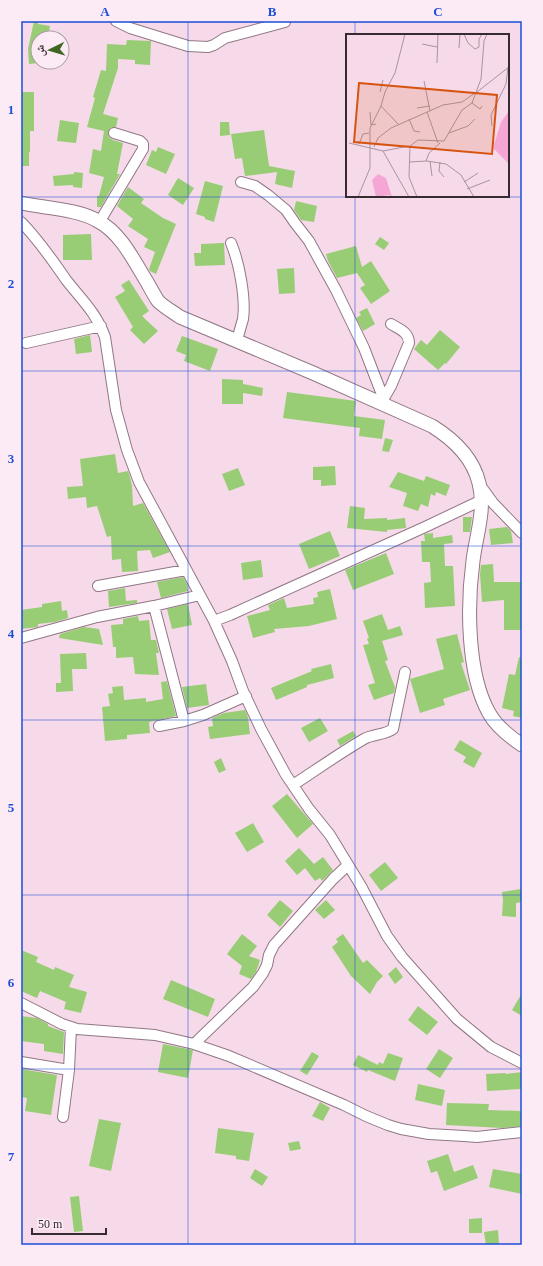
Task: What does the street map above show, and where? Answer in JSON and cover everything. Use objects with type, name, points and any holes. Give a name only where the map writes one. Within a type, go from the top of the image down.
[{"type":"main road","points":[[21,203],[80,214],[100,222],[112,232],[123,245],[154,295],[164,306],[180,317],[385,401],[432,426],[453,440],[474,469],[480,483],[482,500],[470,592],[470,624],[473,657],[478,685],[490,715],[501,728],[522,744]]},
{"type":"street","points":[[116,21],[130,28],[188,46],[208,47],[225,38],[285,22]]},
{"type":"street","points":[[100,222],[143,149],[143,144],[140,141],[114,133]]},
{"type":"street","points":[[241,182],[255,186],[286,210],[309,241],[336,290],[364,348],[385,401]]},
{"type":"street","points":[[21,222],[55,263],[97,318],[101,326],[105,337],[116,410],[127,450],[139,482],[214,620],[261,729],[286,775],[309,809],[330,834],[387,936],[402,957],[457,1019],[491,1047],[522,1063]]},
{"type":"street","points":[[231,242],[242,290],[243,318],[237,340]]},
{"type":"street","points":[[385,401],[409,340],[403,331],[391,324]]},
{"type":"street","points":[[26,343],[101,326]]},
{"type":"street","points":[[480,483],[493,503],[522,533]]},
{"type":"street","points":[[214,620],[230,615],[426,527],[482,500]]},
{"type":"street","points":[[98,586],[186,570]]},
{"type":"street","points":[[21,638],[97,618],[200,595]]},
{"type":"street","points":[[154,606],[184,721]]},
{"type":"street","points":[[293,785],[366,738],[379,733],[389,732],[393,729],[404,672]]},
{"type":"street","points":[[158,726],[184,721],[203,715],[246,696]]},
{"type":"street","points":[[194,1044],[253,987],[263,973],[274,945],[333,879],[348,865]]},
{"type":"street","points":[[21,1004],[62,1024],[77,1029],[155,1035],[194,1044],[229,1056],[394,1127],[429,1134],[464,1136],[484,1136],[522,1132]]},
{"type":"street","points":[[63,1117],[71,1027]]},
{"type":"street","points":[[21,1062],[68,1070]]},
{"type":"building","points":[[34,21],[38,21],[38,24],[50,26],[49,30],[32,30]]},
{"type":"building","points":[[30,40],[29,64],[28,49]]},
{"type":"building","points":[[127,40],[151,41],[150,65],[135,64],[135,60],[118,59],[118,68],[103,114],[118,118],[116,127],[110,128],[108,134],[113,140],[123,143],[117,174],[120,174],[101,207],[97,207],[97,196],[99,196],[104,177],[89,173],[93,149],[101,151],[104,131],[87,127],[95,98],[93,97],[101,70],[106,71],[107,44],[126,45]]},
{"type":"building","points":[[21,92],[34,92],[34,131],[30,131],[29,166],[21,166]]},
{"type":"building","points":[[60,120],[79,123],[76,143],[57,141]]},
{"type":"building","points":[[220,122],[229,122],[230,135],[220,136]]},
{"type":"building","points":[[264,130],[269,166],[295,171],[292,188],[275,184],[277,172],[245,176],[242,158],[235,159],[231,134]]},
{"type":"building","points":[[158,147],[175,154],[166,174],[146,165],[152,150],[156,152]]},
{"type":"building","points":[[74,172],[83,173],[82,188],[73,187],[73,185],[54,186],[53,176],[74,174]]},
{"type":"building","points":[[178,178],[194,188],[183,205],[168,195]]},
{"type":"building","points":[[205,181],[223,186],[214,222],[196,214]]},
{"type":"building","points":[[128,187],[144,199],[141,203],[163,218],[176,224],[156,274],[149,269],[155,252],[144,247],[148,239],[128,226],[133,219],[117,206]]},
{"type":"building","points":[[296,201],[317,206],[314,222],[301,220],[294,210]]},
{"type":"building","points":[[91,234],[92,260],[63,260],[63,235]]},
{"type":"building","points":[[380,237],[389,243],[384,250],[375,244]]},
{"type":"building","points":[[224,243],[225,265],[195,266],[194,253],[201,253],[201,244]]},
{"type":"building","points":[[356,246],[362,267],[371,261],[390,291],[371,304],[360,288],[365,285],[357,273],[337,278],[326,254]]},
{"type":"building","points":[[294,268],[295,293],[279,294],[277,269]]},
{"type":"building","points":[[129,280],[149,311],[142,316],[158,331],[144,344],[130,330],[133,327],[115,297],[125,291],[121,285]]},
{"type":"building","points":[[367,308],[375,324],[363,331],[356,318],[361,315],[359,312]]},
{"type":"building","points":[[440,330],[460,347],[446,364],[445,363],[438,370],[414,349],[421,340],[427,345]]},
{"type":"building","points":[[90,335],[92,352],[76,354],[74,339]]},
{"type":"building","points":[[182,336],[218,349],[210,371],[184,361],[186,355],[176,351]]},
{"type":"building","points":[[222,379],[243,380],[243,384],[263,388],[262,396],[243,393],[243,404],[222,404]]},
{"type":"building","points":[[287,392],[356,401],[354,416],[385,420],[382,439],[359,436],[360,428],[283,418]]},
{"type":"building","points":[[385,438],[393,440],[389,452],[382,451]]},
{"type":"building","points":[[115,454],[118,473],[128,471],[132,486],[133,506],[143,503],[170,552],[153,558],[150,550],[137,551],[138,571],[122,572],[121,559],[112,560],[111,536],[107,537],[97,506],[87,508],[86,497],[68,499],[67,487],[83,486],[80,459]]},
{"type":"building","points":[[335,466],[336,485],[321,486],[321,480],[313,480],[313,467]]},
{"type":"building","points":[[238,468],[245,485],[229,491],[222,474]]},
{"type":"building","points":[[398,472],[424,481],[426,476],[450,485],[446,496],[436,492],[435,496],[431,494],[428,507],[421,504],[418,511],[403,506],[407,493],[389,487]]},
{"type":"building","points":[[350,506],[365,508],[364,519],[387,518],[387,520],[405,518],[406,528],[387,530],[387,532],[347,528]]},
{"type":"building","points":[[463,517],[472,517],[470,532],[463,532]]},
{"type":"building","points":[[507,527],[511,531],[513,543],[491,545],[489,529]]},
{"type":"building","points":[[330,531],[340,556],[309,569],[299,544]]},
{"type":"building","points":[[433,533],[433,538],[452,535],[453,543],[444,544],[445,566],[453,566],[455,606],[425,608],[424,583],[431,582],[430,562],[422,562],[421,541],[425,541],[424,534]]},
{"type":"building","points":[[386,553],[394,574],[353,590],[345,570]]},
{"type":"building","points":[[261,560],[263,577],[243,580],[241,563]]},
{"type":"building","points":[[493,564],[494,582],[522,582],[522,630],[504,630],[504,600],[482,602],[480,574],[481,565]]},
{"type":"building","points":[[183,577],[187,584],[188,591],[161,598],[157,582]]},
{"type":"building","points":[[125,588],[126,601],[137,600],[137,603],[109,607],[108,591]]},
{"type":"building","points":[[330,589],[337,619],[309,626],[274,629],[275,632],[253,638],[247,616],[270,610],[268,605],[284,598],[287,608],[314,604],[313,598],[318,597],[317,592]]},
{"type":"building","points":[[61,601],[62,611],[67,610],[68,618],[55,622],[38,624],[38,627],[21,629],[21,610],[42,607],[42,604]]},
{"type":"building","points":[[188,604],[192,625],[172,629],[167,609]]},
{"type":"building","points":[[382,614],[388,630],[400,626],[403,635],[382,641],[388,660],[385,661],[395,687],[394,693],[374,700],[368,685],[375,683],[363,645],[369,644],[367,639],[369,638],[363,621]]},
{"type":"building","points":[[138,616],[139,621],[149,620],[151,640],[156,640],[159,653],[156,653],[159,675],[135,674],[133,657],[116,658],[116,647],[113,647],[111,625],[123,624],[123,619]]},
{"type":"building","points":[[84,627],[99,629],[103,645],[59,638],[60,634]]},
{"type":"building","points":[[457,634],[464,662],[461,663],[470,690],[443,699],[445,705],[420,713],[410,679],[444,669],[436,639]]},
{"type":"building","points":[[86,653],[87,669],[72,669],[73,691],[56,692],[56,683],[61,683],[60,654]]},
{"type":"building","points":[[519,657],[522,658],[522,718],[513,716],[514,711],[502,708],[509,674],[515,675]]},
{"type":"building","points":[[331,664],[334,678],[307,685],[307,687],[276,700],[271,688],[312,671],[311,669]]},
{"type":"building","points":[[167,681],[176,716],[149,722],[150,733],[127,735],[127,739],[105,741],[102,707],[110,706],[108,694],[113,693],[112,687],[123,686],[124,700],[146,698],[146,702],[163,699],[161,682]]},
{"type":"building","points":[[206,684],[209,705],[187,708],[182,687]]},
{"type":"building","points":[[245,710],[248,717],[250,734],[210,739],[208,727],[213,726],[212,718],[224,713]]},
{"type":"building","points":[[320,718],[328,731],[309,742],[301,728]]},
{"type":"building","points":[[353,731],[356,736],[340,746],[337,740]]},
{"type":"building","points":[[460,740],[482,753],[474,768],[463,762],[466,757],[454,750]]},
{"type":"building","points":[[221,758],[226,770],[219,773],[214,762]]},
{"type":"building","points":[[287,794],[313,824],[297,838],[272,806]]},
{"type":"building","points":[[253,823],[264,842],[247,852],[235,833]]},
{"type":"building","points":[[299,848],[314,864],[323,857],[333,870],[322,881],[320,878],[315,881],[305,868],[297,875],[285,861]]},
{"type":"building","points":[[385,862],[398,878],[381,891],[369,875]]},
{"type":"building","points":[[521,889],[522,902],[516,903],[516,917],[502,916],[502,892]]},
{"type":"building","points":[[280,900],[293,911],[280,927],[267,915]]},
{"type":"building","points":[[326,900],[335,910],[324,919],[315,910]]},
{"type":"building","points":[[242,934],[257,946],[249,956],[260,960],[256,972],[251,979],[239,974],[242,966],[227,954]]},
{"type":"building","points":[[343,934],[363,963],[367,960],[383,976],[377,982],[370,994],[351,976],[332,947],[338,942],[336,939]]},
{"type":"building","points":[[21,950],[38,957],[36,962],[54,970],[55,967],[74,975],[69,987],[87,992],[81,1013],[64,1009],[66,1002],[40,991],[37,998],[21,991]]},
{"type":"building","points":[[396,967],[403,977],[395,984],[388,974]]},
{"type":"building","points":[[171,980],[215,999],[208,1017],[163,999]]},
{"type":"building","points":[[522,993],[522,1016],[512,1010]]},
{"type":"building","points":[[418,1006],[438,1022],[427,1035],[408,1020]]},
{"type":"building","points":[[21,1016],[37,1018],[48,1024],[48,1026],[64,1032],[63,1054],[44,1051],[44,1044],[21,1041]]},
{"type":"building","points":[[163,1044],[193,1050],[188,1078],[158,1072]]},
{"type":"building","points":[[439,1049],[453,1058],[440,1078],[426,1069]]},
{"type":"building","points":[[312,1052],[319,1056],[307,1075],[300,1071]]},
{"type":"building","points":[[388,1053],[403,1058],[395,1081],[368,1070],[367,1072],[353,1065],[358,1055],[378,1065],[379,1062],[383,1064]]},
{"type":"building","points":[[21,1069],[57,1075],[51,1115],[25,1111],[27,1098],[21,1097]]},
{"type":"building","points":[[522,1072],[522,1089],[487,1091],[486,1074]]},
{"type":"building","points":[[418,1084],[445,1090],[442,1106],[415,1100]]},
{"type":"building","points":[[320,1102],[330,1108],[323,1121],[312,1116]]},
{"type":"building","points":[[447,1103],[489,1104],[488,1110],[522,1111],[522,1126],[502,1128],[446,1125]]},
{"type":"building","points":[[99,1119],[121,1123],[111,1171],[89,1166]]},
{"type":"building","points":[[218,1128],[254,1133],[249,1161],[236,1159],[236,1156],[215,1153]]},
{"type":"building","points":[[299,1141],[301,1149],[290,1151],[288,1143]]},
{"type":"building","points":[[448,1154],[454,1172],[473,1165],[478,1178],[444,1191],[437,1171],[431,1173],[427,1161]]},
{"type":"building","points":[[255,1169],[268,1177],[262,1186],[250,1178]]},
{"type":"building","points":[[493,1169],[522,1174],[522,1194],[489,1187]]},
{"type":"building","points":[[79,1196],[83,1231],[74,1232],[70,1197]]},
{"type":"building","points":[[482,1218],[482,1233],[469,1233],[469,1219]]},
{"type":"building","points":[[498,1230],[499,1244],[486,1245],[484,1232]]}]
